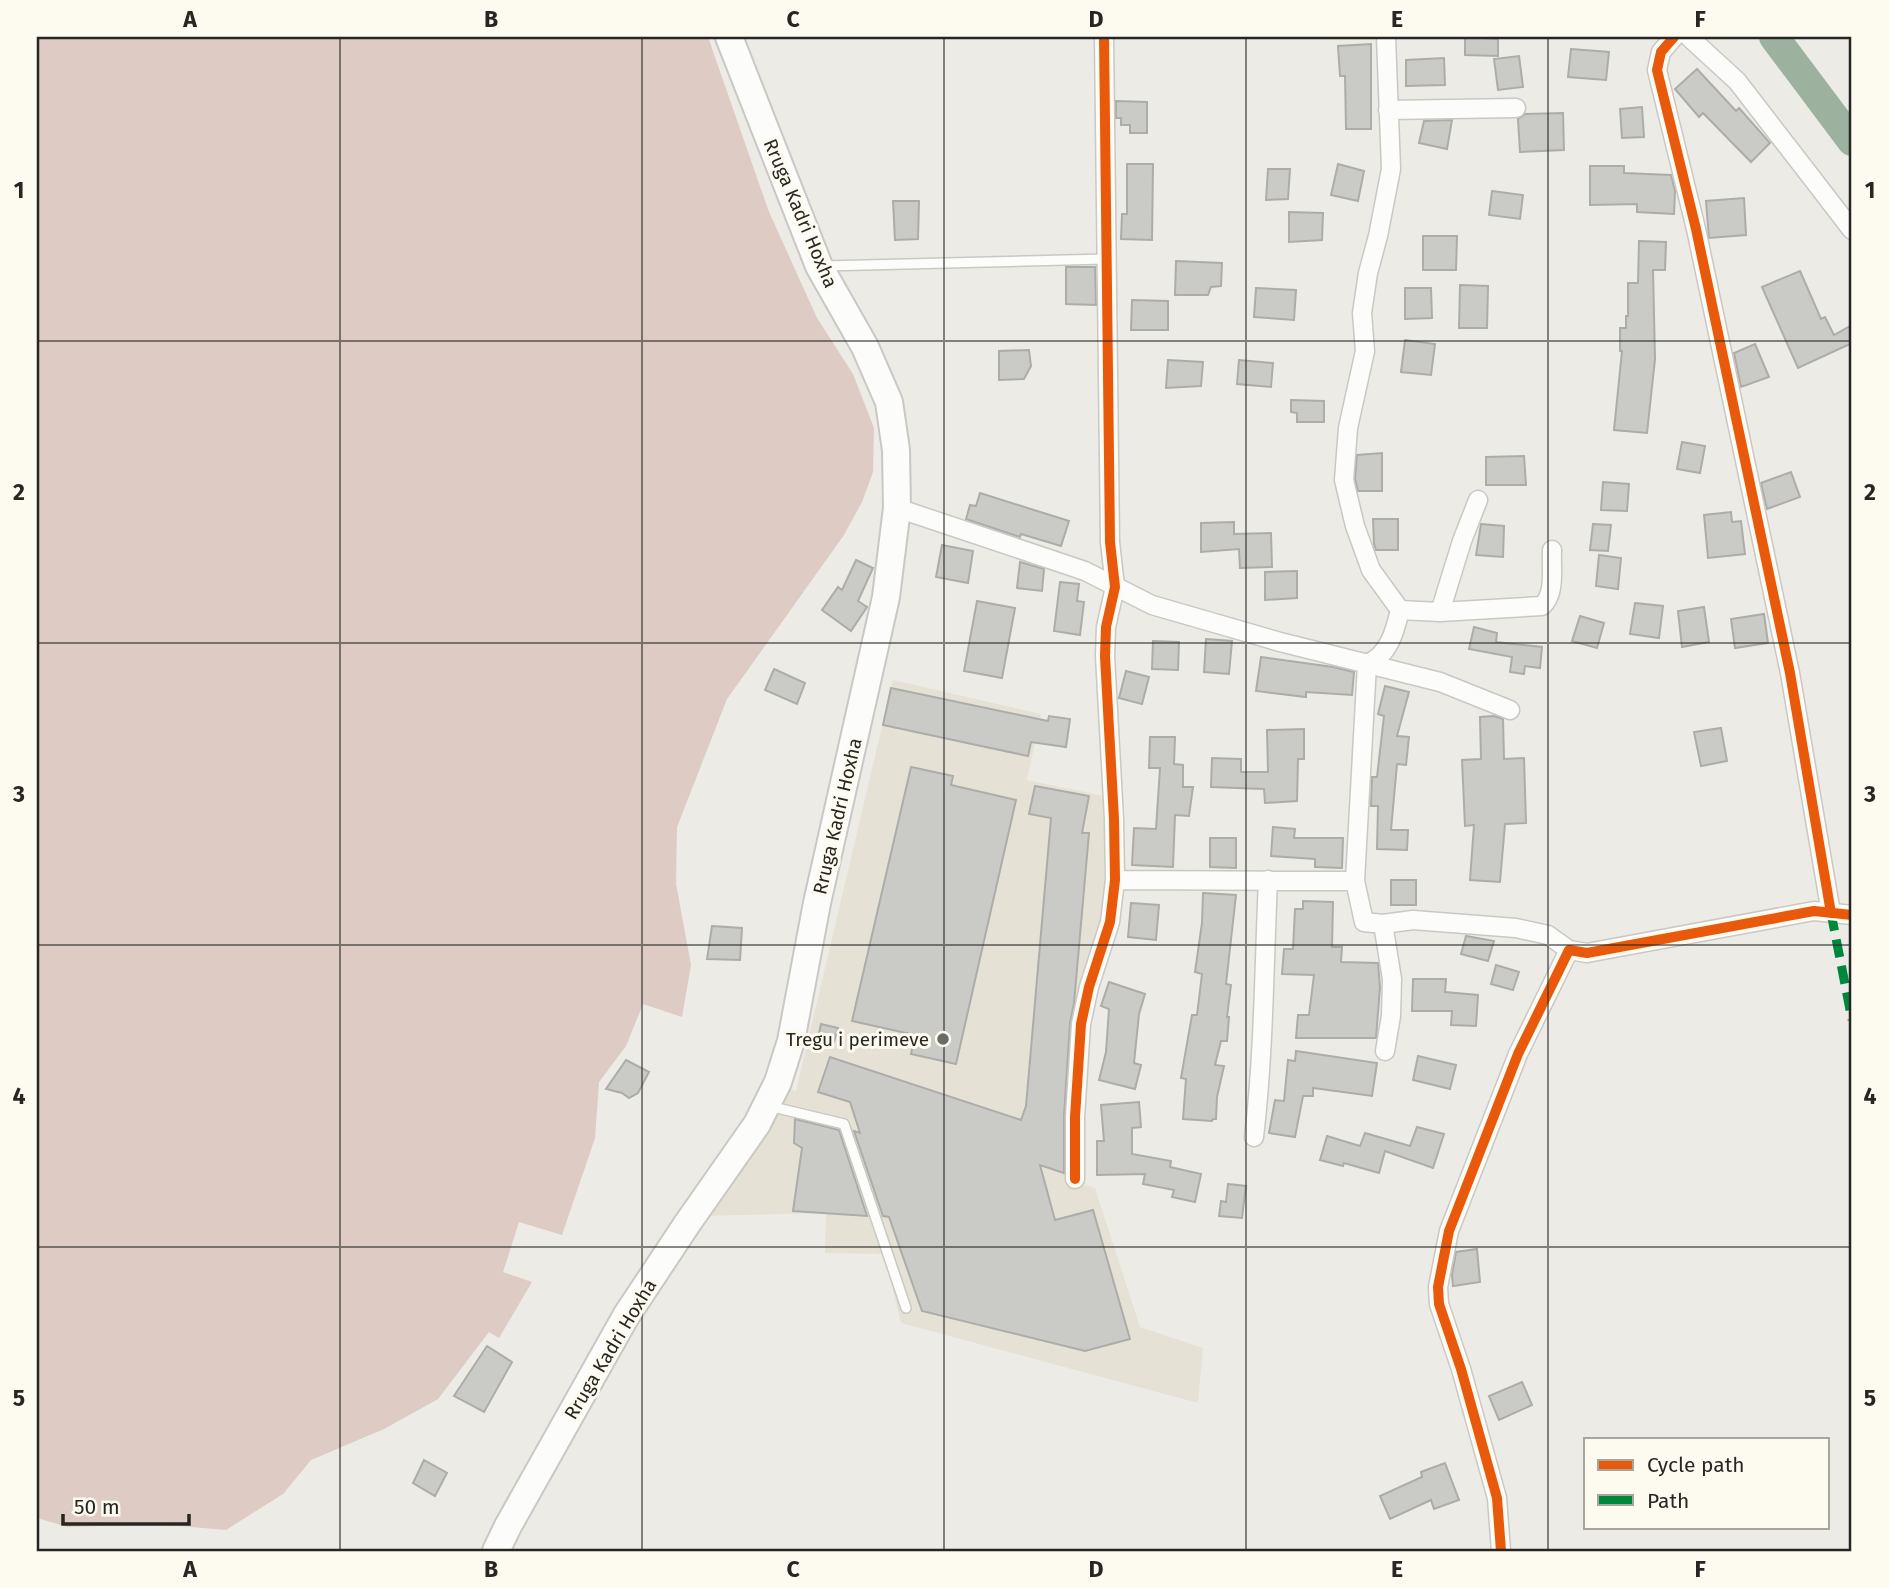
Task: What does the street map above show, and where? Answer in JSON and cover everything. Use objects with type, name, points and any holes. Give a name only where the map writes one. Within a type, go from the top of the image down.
[{"type":"main road","name":"Rruga Kadri Hoxha","points":[[496,1551],[626,1316],[768,1105],[778,1082],[791,1041],[820,890],[879,633],[897,508],[896,450],[889,402],[865,347],[818,266],[729,37]]},
{"type":"street","points":[[1075,1179],[1075,1117],[1081,1024],[1089,987],[1110,922],[1115,880],[1105,656],[1106,628],[1115,587],[1110,542],[1104,37]]},
{"type":"street","points":[[1386,37],[1391,169],[1368,273],[1362,313],[1365,351],[1348,428],[1344,480],[1355,526],[1371,570],[1400,610]]},
{"type":"street","points":[[1674,37],[1661,52],[1657,70],[1696,229],[1790,673],[1831,913]]},
{"type":"street","points":[[1689,37],[1737,81],[1852,230]]},
{"type":"street","points":[[1388,110],[1516,108]]},
{"type":"street","points":[[1440,611],[1478,500]]},
{"type":"street","points":[[897,508],[1085,571],[1152,605],[1440,682],[1510,710]]},
{"type":"street","points":[[1400,610],[1440,611],[1542,606],[1551,591],[1552,550]]},
{"type":"street","points":[[1367,664],[1378,660],[1387,648],[1400,610]]},
{"type":"street","points":[[1367,664],[1355,881],[1364,922],[1383,924],[1413,920],[1516,928],[1548,935],[1569,950],[1587,953],[1786,914],[1814,911],[1852,915]]},
{"type":"street","points":[[1115,880],[1355,881]]},
{"type":"street","points":[[1254,1137],[1262,1076],[1261,1025],[1268,880]]},
{"type":"street","points":[[1383,924],[1392,979],[1391,1016],[1385,1051]]},
{"type":"street","points":[[1501,1551],[1497,1498],[1461,1369],[1438,1304],[1438,1286],[1449,1231],[1518,1054],[1569,950]]},
{"type":"lane","points":[[818,266],[1106,259]]},
{"type":"lane","points":[[768,1105],[844,1124],[906,1308]]},
{"type":"shaded area","points":[[37,37],[708,37],[769,212],[817,318],[853,374],[874,428],[873,472],[862,502],[844,535],[727,699],[677,827],[676,884],[691,965],[682,1017],[643,1004],[626,1046],[599,1082],[595,1138],[562,1235],[519,1222],[503,1272],[532,1282],[499,1338],[489,1332],[438,1399],[384,1429],[311,1460],[283,1494],[226,1530],[158,1524],[68,1527],[37,1518]]},
{"type":"shaded area","name":"Tregu i perimeve","points":[[893,680],[1041,714],[1027,780],[1104,796],[1104,892],[1097,937],[1081,989],[1082,1184],[1095,1188],[1140,1327],[1203,1348],[1198,1403],[901,1323],[884,1254],[825,1253],[826,1213],[701,1216],[789,1089],[796,1091]]},
{"type":"building","points":[[1465,37],[1498,39],[1498,56],[1465,55]]},
{"type":"building","points":[[1371,44],[1371,129],[1346,129],[1345,76],[1340,76],[1338,46]]},
{"type":"building","points":[[1571,49],[1609,52],[1606,80],[1568,77]]},
{"type":"building","points":[[1519,56],[1523,87],[1498,90],[1494,59]]},
{"type":"building","points":[[1444,58],[1445,85],[1406,86],[1406,60]]},
{"type":"building","points":[[1697,69],[1736,111],[1739,108],[1770,143],[1751,162],[1703,113],[1699,117],[1675,89]]},
{"type":"building","points":[[1116,101],[1147,102],[1147,133],[1130,133],[1130,125],[1121,125],[1121,118],[1116,118]]},
{"type":"building","points":[[1642,107],[1644,137],[1622,138],[1620,109]]},
{"type":"building","points":[[1563,113],[1564,150],[1520,152],[1518,119],[1525,114]]},
{"type":"building","points":[[1452,120],[1447,149],[1419,143],[1424,121]]},
{"type":"building","points":[[1127,164],[1153,164],[1152,240],[1121,239],[1122,214],[1127,214]]},
{"type":"building","points":[[1338,164],[1364,171],[1358,201],[1331,195]]},
{"type":"building","points":[[1590,166],[1624,166],[1624,173],[1671,175],[1675,191],[1674,214],[1637,212],[1637,204],[1590,205]]},
{"type":"building","points":[[1268,169],[1290,169],[1288,199],[1266,200]]},
{"type":"building","points":[[1492,191],[1523,195],[1520,219],[1489,215]]},
{"type":"building","points":[[1744,198],[1746,235],[1709,238],[1706,201]]},
{"type":"building","points":[[893,201],[919,201],[918,239],[895,240]]},
{"type":"building","points":[[1289,212],[1323,213],[1322,240],[1289,242]]},
{"type":"building","points":[[1423,236],[1457,236],[1456,270],[1423,270]]},
{"type":"building","points":[[1639,241],[1666,242],[1665,270],[1653,270],[1655,359],[1647,433],[1614,430],[1622,351],[1620,328],[1626,328],[1628,283],[1638,283]]},
{"type":"building","points":[[1176,261],[1222,263],[1221,286],[1211,287],[1208,295],[1175,295]]},
{"type":"building","points":[[1066,267],[1095,267],[1096,305],[1066,304]]},
{"type":"building","points":[[1800,271],[1821,319],[1825,317],[1834,335],[1852,325],[1852,343],[1798,368],[1762,287]]},
{"type":"building","points":[[1460,285],[1488,286],[1487,328],[1459,328]]},
{"type":"building","points":[[1256,288],[1296,290],[1294,320],[1254,317]]},
{"type":"building","points":[[1405,288],[1431,288],[1432,318],[1405,319]]},
{"type":"building","points":[[1132,300],[1168,301],[1168,330],[1131,330]]},
{"type":"building","points":[[1405,340],[1435,344],[1431,375],[1401,372]]},
{"type":"building","points":[[1755,344],[1769,377],[1741,387],[1734,353]]},
{"type":"building","points":[[1029,350],[1031,366],[1024,379],[999,380],[999,351]]},
{"type":"building","points":[[1168,360],[1203,362],[1201,386],[1166,388]]},
{"type":"building","points":[[1239,360],[1273,363],[1271,387],[1237,384]]},
{"type":"building","points":[[1291,400],[1324,401],[1324,422],[1297,422],[1297,413],[1291,412]]},
{"type":"building","points":[[1682,442],[1705,446],[1700,473],[1677,469]]},
{"type":"building","points":[[1382,453],[1382,491],[1358,491],[1355,479],[1357,455]]},
{"type":"building","points":[[1524,456],[1526,485],[1486,485],[1486,457]]},
{"type":"building","points":[[1791,472],[1800,497],[1767,509],[1761,483]]},
{"type":"building","points":[[1603,482],[1629,484],[1627,511],[1601,510]]},
{"type":"building","points":[[980,493],[1069,521],[1061,546],[1021,534],[1020,537],[966,519],[970,505],[976,506]]},
{"type":"building","points":[[1731,512],[1732,522],[1741,521],[1745,554],[1708,558],[1704,515]]},
{"type":"building","points":[[1373,519],[1398,519],[1398,550],[1376,550]]},
{"type":"building","points":[[1234,522],[1234,534],[1271,533],[1272,567],[1240,568],[1239,549],[1201,552],[1201,523]]},
{"type":"building","points":[[1481,524],[1504,526],[1503,557],[1476,555]]},
{"type":"building","points":[[1593,524],[1611,525],[1608,551],[1590,550]]},
{"type":"building","points":[[942,545],[973,551],[968,583],[936,577]]},
{"type":"building","points":[[1599,555],[1621,558],[1618,589],[1596,586]]},
{"type":"building","points":[[856,560],[873,568],[858,601],[867,607],[851,631],[822,610],[838,587],[842,590]]},
{"type":"building","points":[[1020,562],[1044,569],[1042,591],[1017,588]]},
{"type":"building","points":[[1297,571],[1297,598],[1265,600],[1265,572]]},
{"type":"building","points":[[1060,582],[1079,584],[1077,601],[1084,602],[1080,635],[1054,631]]},
{"type":"building","points":[[977,601],[1015,608],[1002,678],[964,671]]},
{"type":"building","points":[[1635,603],[1663,606],[1659,638],[1630,634]]},
{"type":"building","points":[[1704,607],[1709,642],[1682,647],[1678,611]]},
{"type":"building","points":[[1764,614],[1768,643],[1735,648],[1731,619]]},
{"type":"building","points":[[1580,616],[1604,623],[1597,648],[1572,641]]},
{"type":"building","points":[[1474,627],[1497,633],[1496,642],[1542,647],[1540,668],[1525,666],[1524,674],[1510,672],[1512,657],[1469,649]]},
{"type":"building","points":[[1206,639],[1232,641],[1229,674],[1204,672]]},
{"type":"building","points":[[1153,641],[1179,642],[1178,670],[1152,669]]},
{"type":"building","points":[[1261,657],[1354,672],[1352,695],[1306,692],[1306,697],[1256,691]]},
{"type":"building","points":[[774,669],[805,683],[797,704],[765,690]]},
{"type":"building","points":[[1126,671],[1149,677],[1142,704],[1119,698]]},
{"type":"building","points":[[1385,686],[1409,692],[1397,736],[1409,737],[1406,765],[1397,764],[1391,830],[1408,830],[1407,850],[1377,849],[1378,806],[1371,806],[1372,777],[1377,777],[1384,716],[1378,714]]},
{"type":"building","points":[[891,688],[1048,721],[1049,716],[1070,719],[1066,747],[1031,742],[1028,756],[883,725]]},
{"type":"building","points":[[1494,716],[1503,719],[1504,759],[1524,758],[1526,823],[1505,824],[1500,882],[1470,880],[1474,825],[1465,826],[1462,760],[1481,759],[1480,717]]},
{"type":"building","points":[[1721,728],[1727,761],[1701,766],[1694,732]]},
{"type":"building","points":[[1304,729],[1304,759],[1298,759],[1297,801],[1265,803],[1264,789],[1211,787],[1212,758],[1241,759],[1241,772],[1268,772],[1267,730]]},
{"type":"building","points":[[1150,737],[1175,737],[1174,764],[1183,765],[1183,787],[1193,787],[1189,816],[1175,815],[1173,867],[1132,865],[1134,828],[1156,829],[1160,768],[1149,768]]},
{"type":"building","points":[[911,767],[953,776],[951,785],[1016,800],[956,1064],[911,1054],[915,1035],[852,1021]]},
{"type":"building","points":[[1035,786],[1089,796],[1082,833],[1089,833],[1070,1023],[1064,1116],[1064,1173],[1040,1165],[1055,1220],[1093,1210],[1130,1339],[1085,1351],[922,1311],[889,1217],[883,1216],[854,1131],[860,1133],[850,1102],[818,1092],[830,1057],[1021,1120],[1026,1106],[1051,818],[1029,814]]},
{"type":"building","points":[[1273,827],[1295,829],[1294,838],[1343,838],[1342,868],[1315,867],[1315,859],[1271,856]]},
{"type":"building","points":[[1210,838],[1236,838],[1236,868],[1210,867]]},
{"type":"building","points":[[1391,880],[1416,880],[1416,905],[1391,905]]},
{"type":"building","points":[[1203,893],[1236,895],[1226,984],[1231,985],[1227,1041],[1221,1041],[1215,1065],[1224,1066],[1217,1097],[1216,1119],[1212,1121],[1183,1119],[1186,1079],[1181,1078],[1192,1015],[1197,1015],[1202,974],[1195,972]]},
{"type":"building","points":[[1303,901],[1333,902],[1332,947],[1342,947],[1341,962],[1378,963],[1380,987],[1376,1038],[1296,1038],[1298,1015],[1309,1015],[1314,975],[1282,974],[1284,949],[1293,949],[1295,909],[1303,909]]},
{"type":"building","points":[[1131,903],[1159,905],[1156,940],[1128,937]]},
{"type":"building","points":[[712,926],[742,928],[740,960],[707,959]]},
{"type":"building","points":[[1466,936],[1494,941],[1488,961],[1461,954]]},
{"type":"building","points":[[1496,965],[1519,972],[1513,990],[1491,984]]},
{"type":"building","points":[[1413,979],[1446,979],[1445,992],[1478,995],[1476,1026],[1451,1025],[1452,1011],[1412,1011]]},
{"type":"building","points":[[1109,982],[1145,994],[1139,1014],[1134,1063],[1141,1065],[1135,1089],[1099,1080],[1106,1052],[1109,1009],[1101,1006]]},
{"type":"building","points":[[821,1024],[838,1028],[834,1042],[818,1038]]},
{"type":"building","points":[[1296,1051],[1377,1063],[1372,1096],[1313,1088],[1313,1096],[1303,1096],[1295,1137],[1269,1133],[1275,1100],[1284,1101],[1288,1060],[1295,1061]]},
{"type":"building","points":[[1418,1056],[1456,1065],[1450,1089],[1413,1080]]},
{"type":"building","points":[[626,1060],[649,1072],[638,1093],[629,1098],[622,1093],[606,1089]]},
{"type":"building","points":[[1139,1102],[1141,1127],[1132,1128],[1132,1154],[1171,1161],[1170,1167],[1201,1174],[1195,1202],[1172,1197],[1174,1190],[1143,1184],[1145,1174],[1097,1175],[1097,1141],[1104,1141],[1101,1105]]},
{"type":"building","points":[[795,1119],[839,1130],[867,1216],[793,1211],[802,1148],[794,1143]]},
{"type":"building","points":[[1417,1127],[1444,1134],[1433,1168],[1385,1151],[1379,1173],[1344,1163],[1343,1166],[1320,1160],[1327,1136],[1360,1146],[1365,1133],[1410,1146]]},
{"type":"building","points":[[1228,1184],[1246,1186],[1242,1218],[1219,1216],[1221,1201],[1226,1202]]},
{"type":"building","points":[[1477,1249],[1480,1282],[1453,1286],[1456,1252]]},
{"type":"building","points":[[487,1346],[512,1362],[484,1412],[454,1396]]},
{"type":"building","points":[[1522,1382],[1532,1405],[1499,1420],[1489,1396]]},
{"type":"building","points":[[424,1460],[447,1473],[435,1496],[413,1483]]},
{"type":"building","points":[[1445,1463],[1459,1500],[1434,1509],[1431,1500],[1390,1519],[1380,1496],[1422,1477],[1421,1472]]},
{"type":"waterway","points":[[1774,37],[1852,141]]},
{"type":"marked path","points":[[1831,913],[1852,1020]]},
{"type":"cycle path","points":[[1075,1179],[1075,1117],[1081,1024],[1089,987],[1110,922],[1115,880],[1105,656],[1106,627],[1115,587],[1110,542],[1104,37]]},
{"type":"cycle path","points":[[1674,37],[1661,52],[1657,70],[1696,229],[1790,673],[1831,913]]},
{"type":"cycle path","points":[[1501,1551],[1497,1498],[1461,1369],[1439,1304],[1438,1287],[1449,1231],[1518,1054],[1569,950],[1587,953],[1814,911],[1852,915]]},
{"type":"place","name":"Tregu i perimeve","points":[[943,1039]]}]
